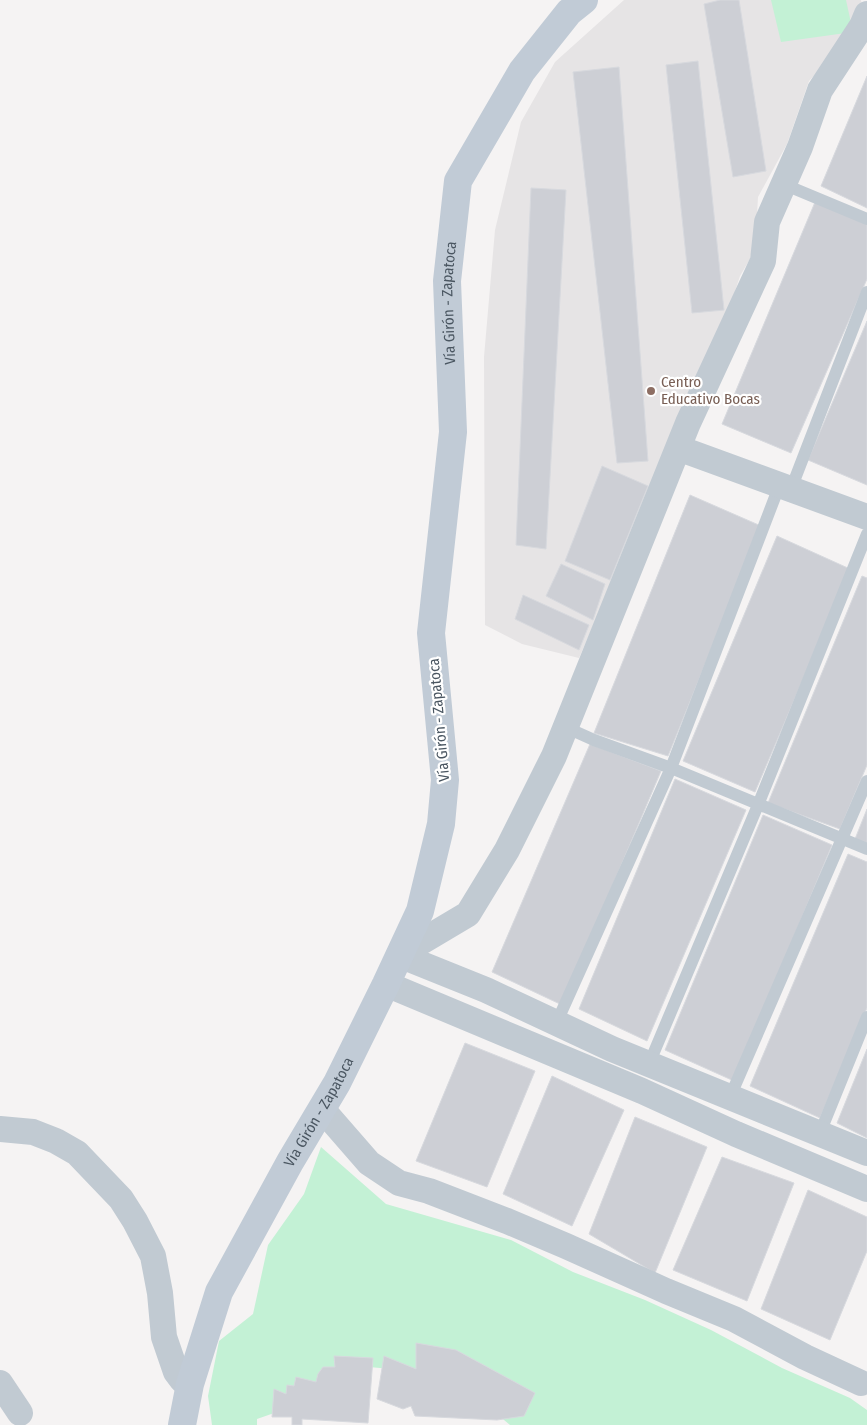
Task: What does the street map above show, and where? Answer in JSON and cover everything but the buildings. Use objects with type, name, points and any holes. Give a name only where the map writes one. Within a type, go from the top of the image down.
[{"type":"main road","name":"Vía Girón - Zapatoca","points":[[182,1425],[190,1384],[218,1292],[290,1162],[337,1083],[420,911],[441,824],[445,780],[431,633],[453,432],[448,281],[458,181],[522,71],[569,12],[584,0]]},
{"type":"street","points":[[399,955],[468,914],[507,850],[554,756],[688,423],[764,261],[767,222],[800,147],[820,90],[862,26],[867,14]]},
{"type":"street","points":[[678,448],[867,517]]},
{"type":"street","points":[[399,955],[486,990],[556,1024],[649,1064],[867,1153]]},
{"type":"street","points":[[386,984],[632,1087],[736,1134],[867,1189]]},
{"type":"street","points":[[322,1109],[369,1163],[399,1183],[429,1191],[507,1221],[734,1319],[804,1357],[865,1380]]},
{"type":"street","points":[[0,1129],[33,1132],[56,1141],[77,1153],[121,1199],[153,1256],[160,1293],[164,1337],[176,1372],[182,1380],[190,1384]]},
{"type":"street","points":[[0,1383],[20,1413]]},
{"type":"lane","points":[[784,184],[867,219]]},
{"type":"lane","points":[[556,1024],[671,768],[867,292]]},
{"type":"lane","points":[[649,1064],[758,805],[867,534]]},
{"type":"lane","points":[[565,727],[594,740],[671,768],[867,849]]},
{"type":"lane","points":[[730,1097],[867,781]]},
{"type":"lane","points":[[820,1133],[867,1017]]},
{"type":"shaded area","points":[[624,0],[861,0],[862,5],[834,55],[809,81],[787,144],[758,197],[756,232],[750,259],[740,276],[725,322],[579,658],[522,644],[485,625],[484,357],[495,230],[521,122],[555,62]]},
{"type":"green space","points":[[771,0],[846,0],[853,32],[781,42]]},
{"type":"green space","points":[[321,1147],[386,1204],[511,1240],[573,1272],[645,1300],[711,1330],[782,1368],[850,1398],[867,1410],[867,1425],[510,1425],[461,1384],[413,1371],[369,1367],[363,1382],[257,1419],[257,1425],[212,1425],[208,1396],[219,1341],[253,1314],[268,1245],[304,1194]]},
{"type":"place","name":"Centro Educativo Bocas","points":[[651,391]]}]
